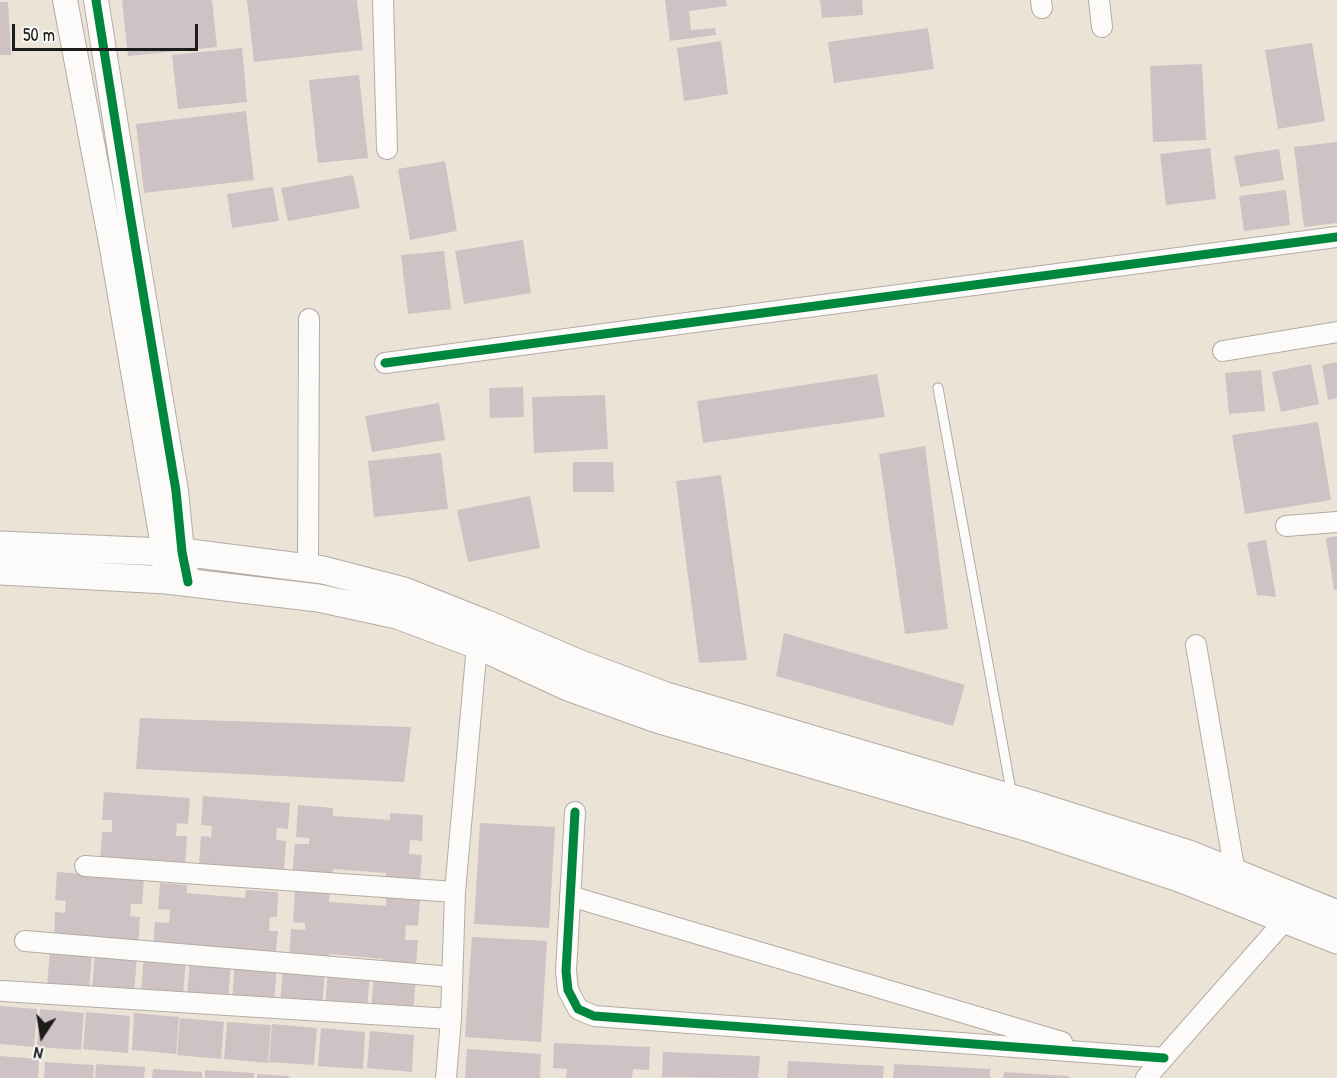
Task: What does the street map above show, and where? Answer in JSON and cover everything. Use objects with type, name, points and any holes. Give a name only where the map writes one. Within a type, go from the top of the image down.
[{"type":"main road","points":[[0,544],[173,552],[323,570],[404,591],[578,663],[666,696],[1013,798],[1189,854],[1337,914]]},
{"type":"main road","points":[[0,571],[177,581],[330,600],[397,615],[477,645],[568,687],[657,719],[1026,827],[1179,878],[1337,940]]},
{"type":"street","points":[[65,0],[177,581]]},
{"type":"street","points":[[96,0],[176,491],[173,552]]},
{"type":"street","points":[[382,0],[387,149]]},
{"type":"street","points":[[1099,0],[1102,27]]},
{"type":"street","points":[[385,363],[1337,237]]},
{"type":"street","points":[[308,568],[309,319]]},
{"type":"street","points":[[1223,351],[1337,332]]},
{"type":"street","points":[[1286,526],[1337,522]]},
{"type":"street","points":[[446,1078],[451,1019],[455,892],[477,645]]},
{"type":"street","points":[[1196,645],[1235,873]]},
{"type":"street","points":[[575,812],[566,971],[568,990],[578,1008],[594,1016],[1164,1058]]},
{"type":"street","points":[[85,866],[455,892]]},
{"type":"street","points":[[570,896],[1099,1053]]},
{"type":"street","points":[[1146,1078],[1286,919]]},
{"type":"street","points":[[24,941],[452,977]]},
{"type":"street","points":[[3,992],[451,1019]]},
{"type":"lane","points":[[938,388],[1013,798]]},
{"type":"building","points":[[122,0],[212,0],[217,47],[128,56]]},
{"type":"building","points":[[247,0],[357,0],[363,50],[254,62]]},
{"type":"building","points":[[665,0],[726,0],[727,6],[689,11],[691,30],[715,28],[716,35],[670,41]]},
{"type":"building","points":[[820,0],[862,0],[863,15],[822,18]]},
{"type":"building","points":[[0,2],[8,2],[11,55],[0,55]]},
{"type":"building","points":[[928,28],[934,69],[834,83],[828,42]]},
{"type":"building","points":[[721,41],[728,94],[684,101],[677,48]]},
{"type":"building","points":[[1312,43],[1325,121],[1278,129],[1265,50]]},
{"type":"building","points":[[242,48],[247,102],[178,109],[172,55]]},
{"type":"building","points":[[1202,64],[1206,140],[1153,142],[1150,66]]},
{"type":"building","points":[[359,75],[368,158],[318,163],[309,80]]},
{"type":"building","points":[[246,111],[254,180],[144,193],[136,124]]},
{"type":"building","points":[[1337,142],[1337,223],[1304,227],[1294,147]]},
{"type":"building","points":[[1210,148],[1216,199],[1166,205],[1160,154]]},
{"type":"building","points":[[1279,149],[1284,180],[1240,187],[1234,156]]},
{"type":"building","points":[[445,161],[457,231],[410,240],[398,169]]},
{"type":"building","points":[[353,175],[360,208],[288,221],[281,188]]},
{"type":"building","points":[[273,187],[279,221],[232,228],[227,194]]},
{"type":"building","points":[[1286,190],[1290,225],[1244,231],[1239,196]]},
{"type":"building","points":[[523,240],[531,293],[464,304],[455,251]]},
{"type":"building","points":[[444,251],[451,309],[408,314],[401,255]]},
{"type":"building","points":[[1337,362],[1337,398],[1328,400],[1322,365]]},
{"type":"building","points":[[1311,364],[1319,404],[1281,412],[1272,372]]},
{"type":"building","points":[[1261,370],[1265,411],[1229,414],[1225,373]]},
{"type":"building","points":[[877,374],[885,417],[703,443],[697,401]]},
{"type":"building","points":[[523,387],[524,417],[490,418],[489,388]]},
{"type":"building","points":[[605,395],[608,449],[534,453],[532,397]]},
{"type":"building","points":[[439,403],[445,440],[372,452],[365,416]]},
{"type":"building","points":[[1318,422],[1331,500],[1245,514],[1232,435]]},
{"type":"building","points":[[925,446],[948,629],[905,634],[879,454]]},
{"type":"building","points":[[441,453],[448,509],[374,517],[368,461]]},
{"type":"building","points":[[573,462],[613,462],[614,492],[573,492]]},
{"type":"building","points":[[721,475],[747,660],[699,663],[676,481]]},
{"type":"building","points":[[530,496],[540,548],[468,562],[457,510]]},
{"type":"building","points":[[1337,536],[1337,590],[1334,590],[1326,538]]},
{"type":"building","points":[[1266,540],[1276,597],[1257,595],[1247,543]]},
{"type":"building","points":[[784,633],[965,685],[953,726],[776,676]]},
{"type":"building","points":[[140,718],[411,727],[404,782],[136,769]]},
{"type":"building","points":[[104,792],[190,798],[188,824],[177,823],[176,836],[187,836],[185,866],[100,860],[102,832],[112,832],[112,820],[102,820]]},
{"type":"building","points":[[203,796],[290,803],[288,829],[277,828],[276,840],[286,841],[284,871],[199,865],[201,836],[211,837],[212,826],[201,825]]},
{"type":"building","points":[[298,805],[333,808],[333,816],[390,820],[390,813],[423,815],[422,841],[410,840],[409,854],[422,855],[420,880],[386,878],[386,873],[333,869],[332,879],[292,876],[295,844],[309,844],[309,838],[296,837]]},
{"type":"building","points":[[480,823],[555,827],[549,928],[474,924]]},
{"type":"building","points":[[57,872],[144,878],[142,904],[131,904],[130,916],[140,917],[138,947],[54,941],[55,912],[65,913],[66,901],[55,900]]},
{"type":"building","points":[[160,883],[187,885],[187,893],[245,898],[246,890],[278,892],[277,917],[270,917],[269,931],[278,931],[275,958],[153,950],[155,922],[169,923],[170,910],[158,909]]},
{"type":"building","points":[[295,890],[330,893],[329,902],[386,906],[386,898],[420,900],[418,926],[406,925],[405,940],[418,940],[416,966],[382,963],[383,959],[329,954],[328,965],[289,962],[291,929],[305,930],[305,923],[293,922]]},
{"type":"building","points":[[472,937],[547,941],[541,1042],[465,1037]]},
{"type":"building","points":[[50,949],[92,952],[89,990],[47,987]]},
{"type":"building","points":[[95,953],[137,956],[134,994],[92,990]]},
{"type":"building","points":[[144,955],[186,958],[183,996],[141,993]]},
{"type":"building","points":[[190,959],[231,962],[228,1000],[187,997]]},
{"type":"building","points":[[235,962],[277,966],[274,1003],[232,1000]]},
{"type":"building","points":[[283,966],[325,970],[322,1007],[280,1004]]},
{"type":"building","points":[[328,970],[370,973],[367,1011],[325,1008]]},
{"type":"building","points":[[374,973],[416,977],[413,1014],[371,1011]]},
{"type":"building","points":[[0,1006],[37,1009],[34,1047],[0,1044]]},
{"type":"building","points":[[40,1009],[84,1013],[81,1050],[37,1047]]},
{"type":"building","points":[[86,1012],[130,1016],[128,1053],[83,1049]]},
{"type":"building","points":[[134,1013],[179,1017],[176,1054],[132,1050]]},
{"type":"building","points":[[180,1018],[224,1022],[221,1059],[177,1055]]},
{"type":"building","points":[[227,1022],[271,1025],[268,1063],[224,1059]]},
{"type":"building","points":[[272,1024],[317,1028],[314,1065],[269,1062]]},
{"type":"building","points":[[321,1028],[365,1032],[363,1069],[318,1066]]},
{"type":"building","points":[[370,1031],[414,1035],[412,1072],[367,1068]]},
{"type":"building","points":[[554,1043],[650,1047],[649,1070],[633,1069],[632,1078],[566,1078],[567,1069],[553,1068]]},
{"type":"building","points":[[467,1049],[541,1054],[540,1078],[465,1078]]},
{"type":"building","points":[[663,1052],[760,1056],[758,1078],[662,1077]]},
{"type":"building","points":[[0,1056],[39,1059],[38,1078],[0,1078]]},
{"type":"building","points":[[788,1061],[884,1066],[883,1078],[787,1078]]},
{"type":"building","points":[[45,1062],[94,1065],[93,1078],[44,1078]]},
{"type":"building","points":[[96,1064],[145,1067],[144,1078],[95,1078]]},
{"type":"building","points":[[894,1064],[990,1069],[990,1078],[893,1078]]},
{"type":"building","points":[[153,1069],[202,1072],[202,1078],[152,1078]]},
{"type":"building","points":[[205,1070],[254,1073],[254,1078],[205,1078]]},
{"type":"building","points":[[1004,1072],[1069,1076],[1069,1078],[1003,1078]]},
{"type":"building","points":[[257,1074],[289,1076],[289,1078],[257,1078]]},
{"type":"cycle path","points":[[96,0],[176,491],[182,552],[188,582]]},
{"type":"cycle path","points":[[385,363],[1337,237]]},
{"type":"cycle path","points":[[575,812],[566,971],[568,990],[578,1009],[594,1016],[1164,1058]]}]
